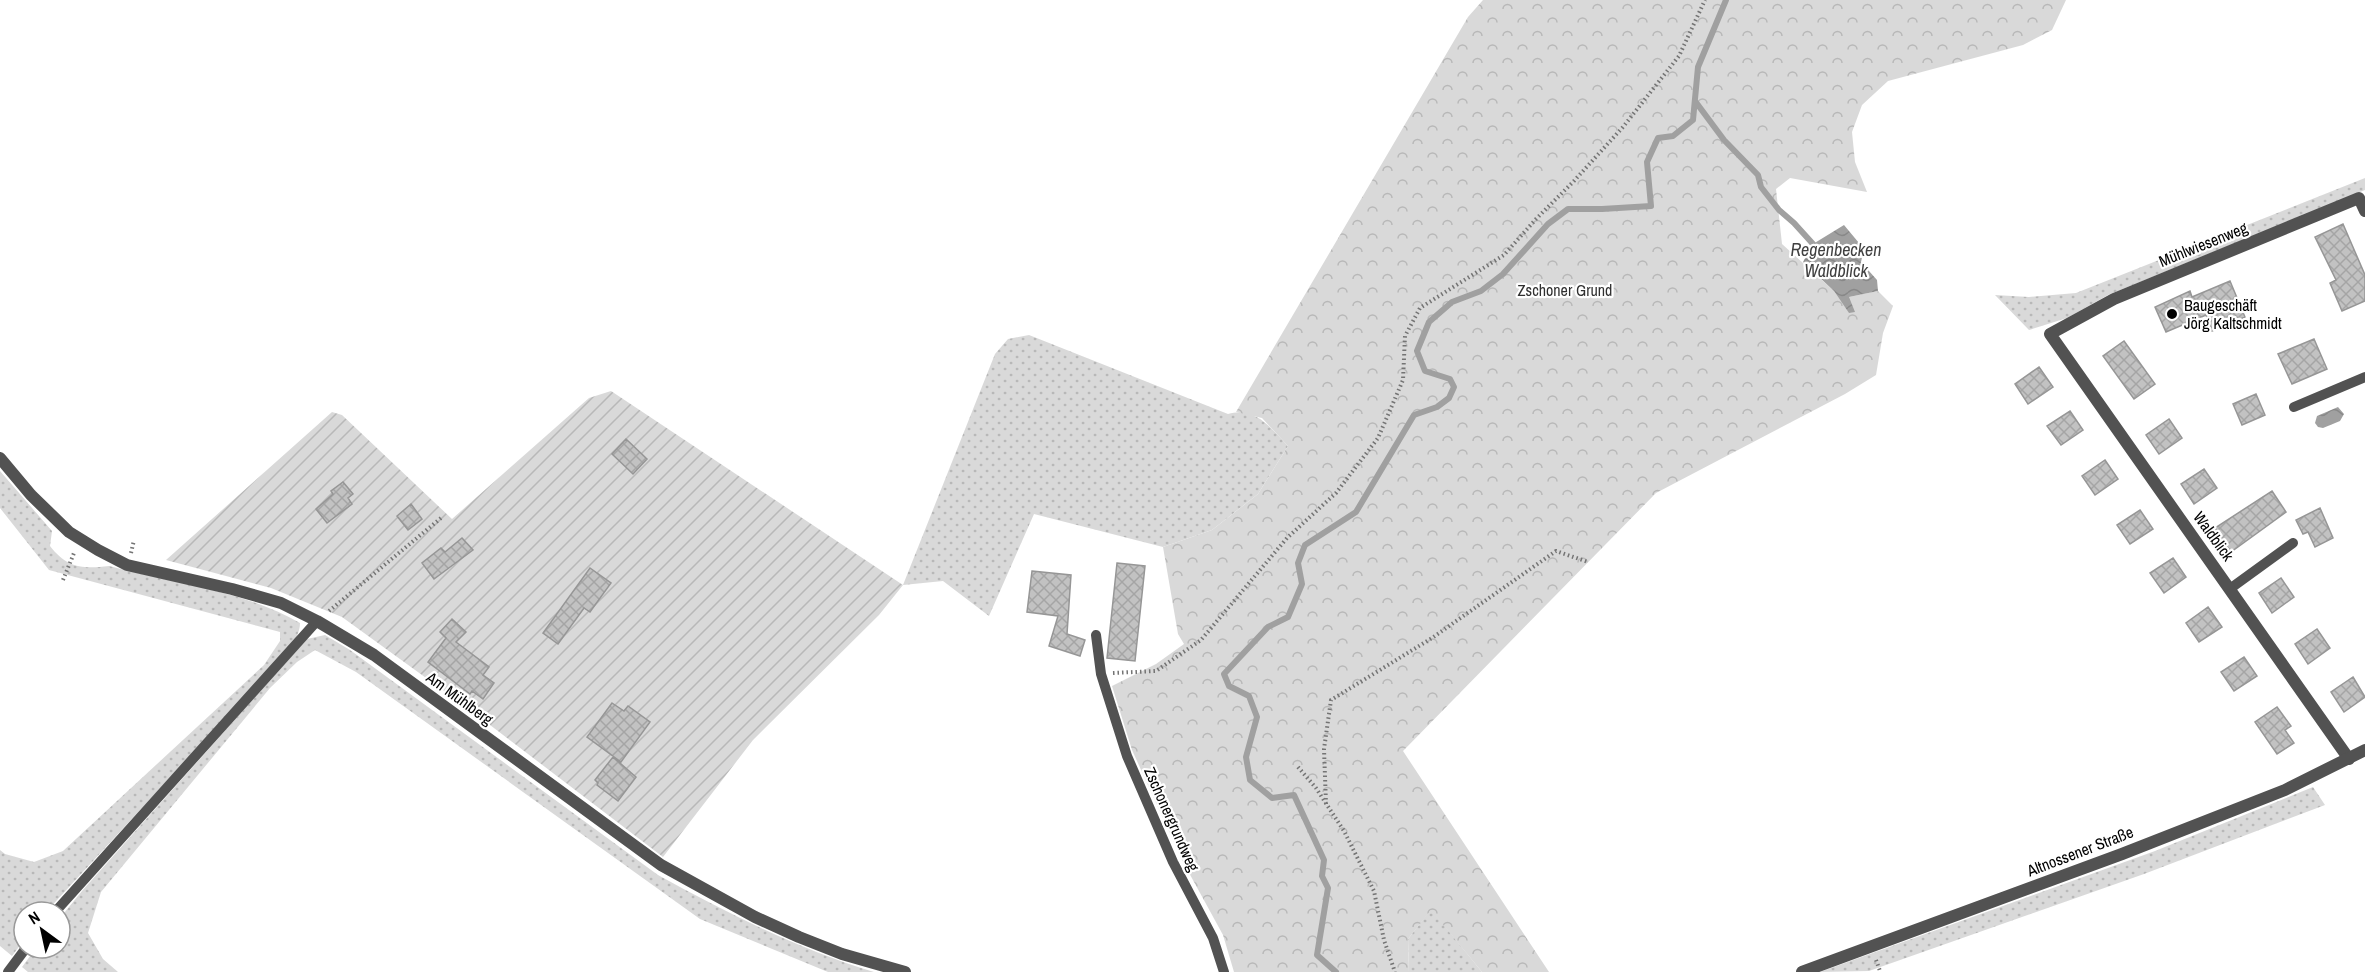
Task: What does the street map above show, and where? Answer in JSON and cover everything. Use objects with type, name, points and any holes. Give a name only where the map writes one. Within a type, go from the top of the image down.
[{"type":"street","name":"Mühlwiesenweg","points":[[2050,334],[2114,299],[2359,198],[2365,211]]},
{"type":"street","name":"Waldblick","points":[[2050,334],[2231,588],[2349,759]]},
{"type":"street","name":"Am Mühlberg","points":[[0,458],[31,495],[69,532],[81,539],[127,565],[232,589],[280,603],[317,621],[374,655],[660,865],[754,917],[799,937],[842,954],[905,972]]},
{"type":"street","name":"Altnossener Straße","points":[[1802,972],[2264,799],[2365,750]]},
{"type":"lane","points":[[2294,407],[2365,377]]},
{"type":"lane","points":[[2231,588],[2294,543]]},
{"type":"lane","points":[[66,900],[317,621]]},
{"type":"lane","name":"Zschonergrundweg","points":[[1096,635],[1101,674],[1127,756],[1173,862],[1213,939],[1224,972]]},
{"type":"path","points":[[1101,674],[1156,671],[1202,640],[1287,538],[1336,493],[1378,438],[1403,380],[1405,336],[1420,308],[1504,255],[1623,128],[1679,56],[1705,0]]},
{"type":"path","points":[[317,621],[441,518]]},
{"type":"path","points":[[63,580],[81,539]]},
{"type":"path","points":[[1326,804],[1324,749],[1331,700],[1432,638],[1556,551],[1588,562]]},
{"type":"path","points":[[1298,767],[1344,831],[1374,891],[1384,940],[1395,972]]},
{"type":"green space","name":"Zschoner Grund","points":[[1483,0],[2066,0],[2052,30],[2023,45],[1888,81],[1862,105],[1852,132],[1855,162],[1867,192],[1790,178],[1776,189],[1782,244],[1834,291],[1849,312],[1849,297],[1878,291],[1893,306],[1883,333],[1876,375],[1845,394],[1656,493],[1403,751],[1549,972],[1482,972],[1431,910],[1408,939],[1409,972],[1234,972],[1223,935],[1182,860],[1132,750],[1112,686],[1156,664],[1184,644],[1178,634],[1163,547],[1212,530],[1258,494],[1288,446],[1262,418],[1236,412],[1468,17]]},
{"type":"green space","points":[[2365,178],[2365,190],[2108,295],[2067,318],[2029,330],[1995,295],[2029,297],[2076,293]]},
{"type":"green space","points":[[1029,335],[1228,414],[1247,413],[1255,416],[1288,446],[1258,494],[1212,530],[1163,547],[1034,514],[989,616],[943,581],[903,585],[995,354],[1008,339]]},
{"type":"green space","points":[[611,391],[903,585],[879,615],[753,740],[663,857],[473,712],[342,617],[271,588],[166,560],[332,412],[342,415],[452,519],[589,398]]},
{"type":"green space","points":[[0,471],[52,531],[50,546],[69,563],[83,567],[109,566],[206,588],[255,603],[300,623],[297,636],[284,653],[57,900],[12,900],[12,956],[0,946],[0,850],[5,854],[34,862],[63,851],[264,665],[280,641],[280,632],[49,570],[0,508]]},
{"type":"green space","points":[[325,635],[350,650],[658,875],[763,929],[874,972],[828,972],[700,919],[356,672],[315,650],[297,662],[270,688],[101,892],[88,933],[103,959],[118,972],[28,972],[22,967],[27,960],[72,960],[72,903],[307,639]]},
{"type":"green space","points":[[2313,787],[2325,805],[2144,874],[1869,971],[1820,972],[2155,851]]},
{"type":"green space","points":[[1431,909],[1482,972],[1409,972],[1408,939]]},
{"type":"water","name":"Regenbecken Waldblick","points":[[1844,225],[1864,249],[1861,262],[1877,280],[1878,291],[1849,297],[1855,312],[1849,313],[1834,291],[1803,262],[1813,244]]},
{"type":"water","points":[[2338,407],[2344,414],[2340,421],[2323,428],[2318,427],[2315,423],[2317,416]]},
{"type":"building","points":[[2343,224],[2365,275],[2365,301],[2342,311],[2330,283],[2336,280],[2315,237]]},
{"type":"building","points":[[2230,281],[2245,317],[2212,331],[2206,315],[2166,332],[2155,307],[2190,291],[2192,297]]},
{"type":"building","points":[[2314,339],[2327,369],[2292,384],[2278,354]]},
{"type":"building","points":[[2124,341],[2155,384],[2134,399],[2103,356]]},
{"type":"building","points":[[2039,367],[2053,387],[2028,404],[2015,384]]},
{"type":"building","points":[[2256,394],[2265,415],[2242,425],[2233,404]]},
{"type":"building","points":[[2070,411],[2083,430],[2061,445],[2047,426]]},
{"type":"building","points":[[2169,419],[2182,438],[2159,454],[2146,435]]},
{"type":"building","points":[[626,439],[647,459],[633,474],[612,454]]},
{"type":"building","points":[[2105,460],[2118,479],[2095,495],[2082,476]]},
{"type":"building","points":[[2204,469],[2217,488],[2194,504],[2181,484]]},
{"type":"building","points":[[343,482],[353,494],[348,498],[352,504],[327,523],[316,509],[333,494],[331,491]]},
{"type":"building","points":[[2272,491],[2286,512],[2231,552],[2226,545],[2221,548],[2211,534],[2216,530],[2215,528]]},
{"type":"building","points":[[411,504],[422,519],[408,530],[397,516]]},
{"type":"building","points":[[2320,508],[2333,538],[2315,547],[2308,532],[2303,534],[2296,520]]},
{"type":"building","points":[[2140,510],[2153,529],[2130,544],[2117,525]]},
{"type":"building","points":[[462,538],[473,550],[434,579],[422,563],[441,548],[445,552]]},
{"type":"building","points":[[2173,558],[2186,577],[2164,593],[2150,573]]},
{"type":"building","points":[[1117,563],[1145,566],[1135,661],[1107,658]]},
{"type":"building","points":[[590,568],[611,583],[590,612],[584,608],[558,644],[543,633]]},
{"type":"building","points":[[1032,571],[1071,575],[1067,634],[1085,640],[1080,656],[1049,646],[1058,616],[1027,612]]},
{"type":"building","points":[[2281,578],[2294,597],[2272,613],[2259,593]]},
{"type":"building","points":[[2208,607],[2222,627],[2199,642],[2186,623]]},
{"type":"building","points":[[452,619],[466,632],[456,642],[489,667],[483,675],[494,683],[483,699],[472,691],[470,694],[428,662],[446,638],[440,632]]},
{"type":"building","points":[[2317,629],[2330,648],[2308,664],[2295,644]]},
{"type":"building","points":[[2244,657],[2257,676],[2234,691],[2221,672]]},
{"type":"building","points":[[2353,677],[2365,697],[2344,712],[2331,692]]},
{"type":"building","points":[[612,703],[624,711],[628,706],[650,722],[621,762],[587,737]]},
{"type":"building","points":[[2277,707],[2291,726],[2285,730],[2294,743],[2277,754],[2255,722]]},
{"type":"building","points":[[613,757],[636,777],[618,801],[597,785],[595,780]]},
{"type":"waterway","points":[[1336,972],[1317,955],[1328,888],[1322,876],[1324,860],[1294,795],[1272,798],[1250,780],[1246,757],[1257,717],[1249,696],[1229,686],[1224,674],[1268,627],[1288,617],[1302,584],[1298,563],[1305,545],[1356,512],[1414,415],[1437,407],[1449,398],[1454,387],[1450,379],[1425,371],[1417,351],[1429,322],[1452,302],[1481,291],[1503,274],[1548,224],[1568,209],[1651,206],[1647,162],[1658,138],[1673,136],[1693,120],[1698,67],[1726,0]]},
{"type":"waterway","points":[[1695,101],[1724,140],[1758,175],[1761,187],[1779,210],[1813,244]]},
{"type":"place","name":"Baugeschäft Jörg Kaltschmidt","points":[[2172,314]]}]
